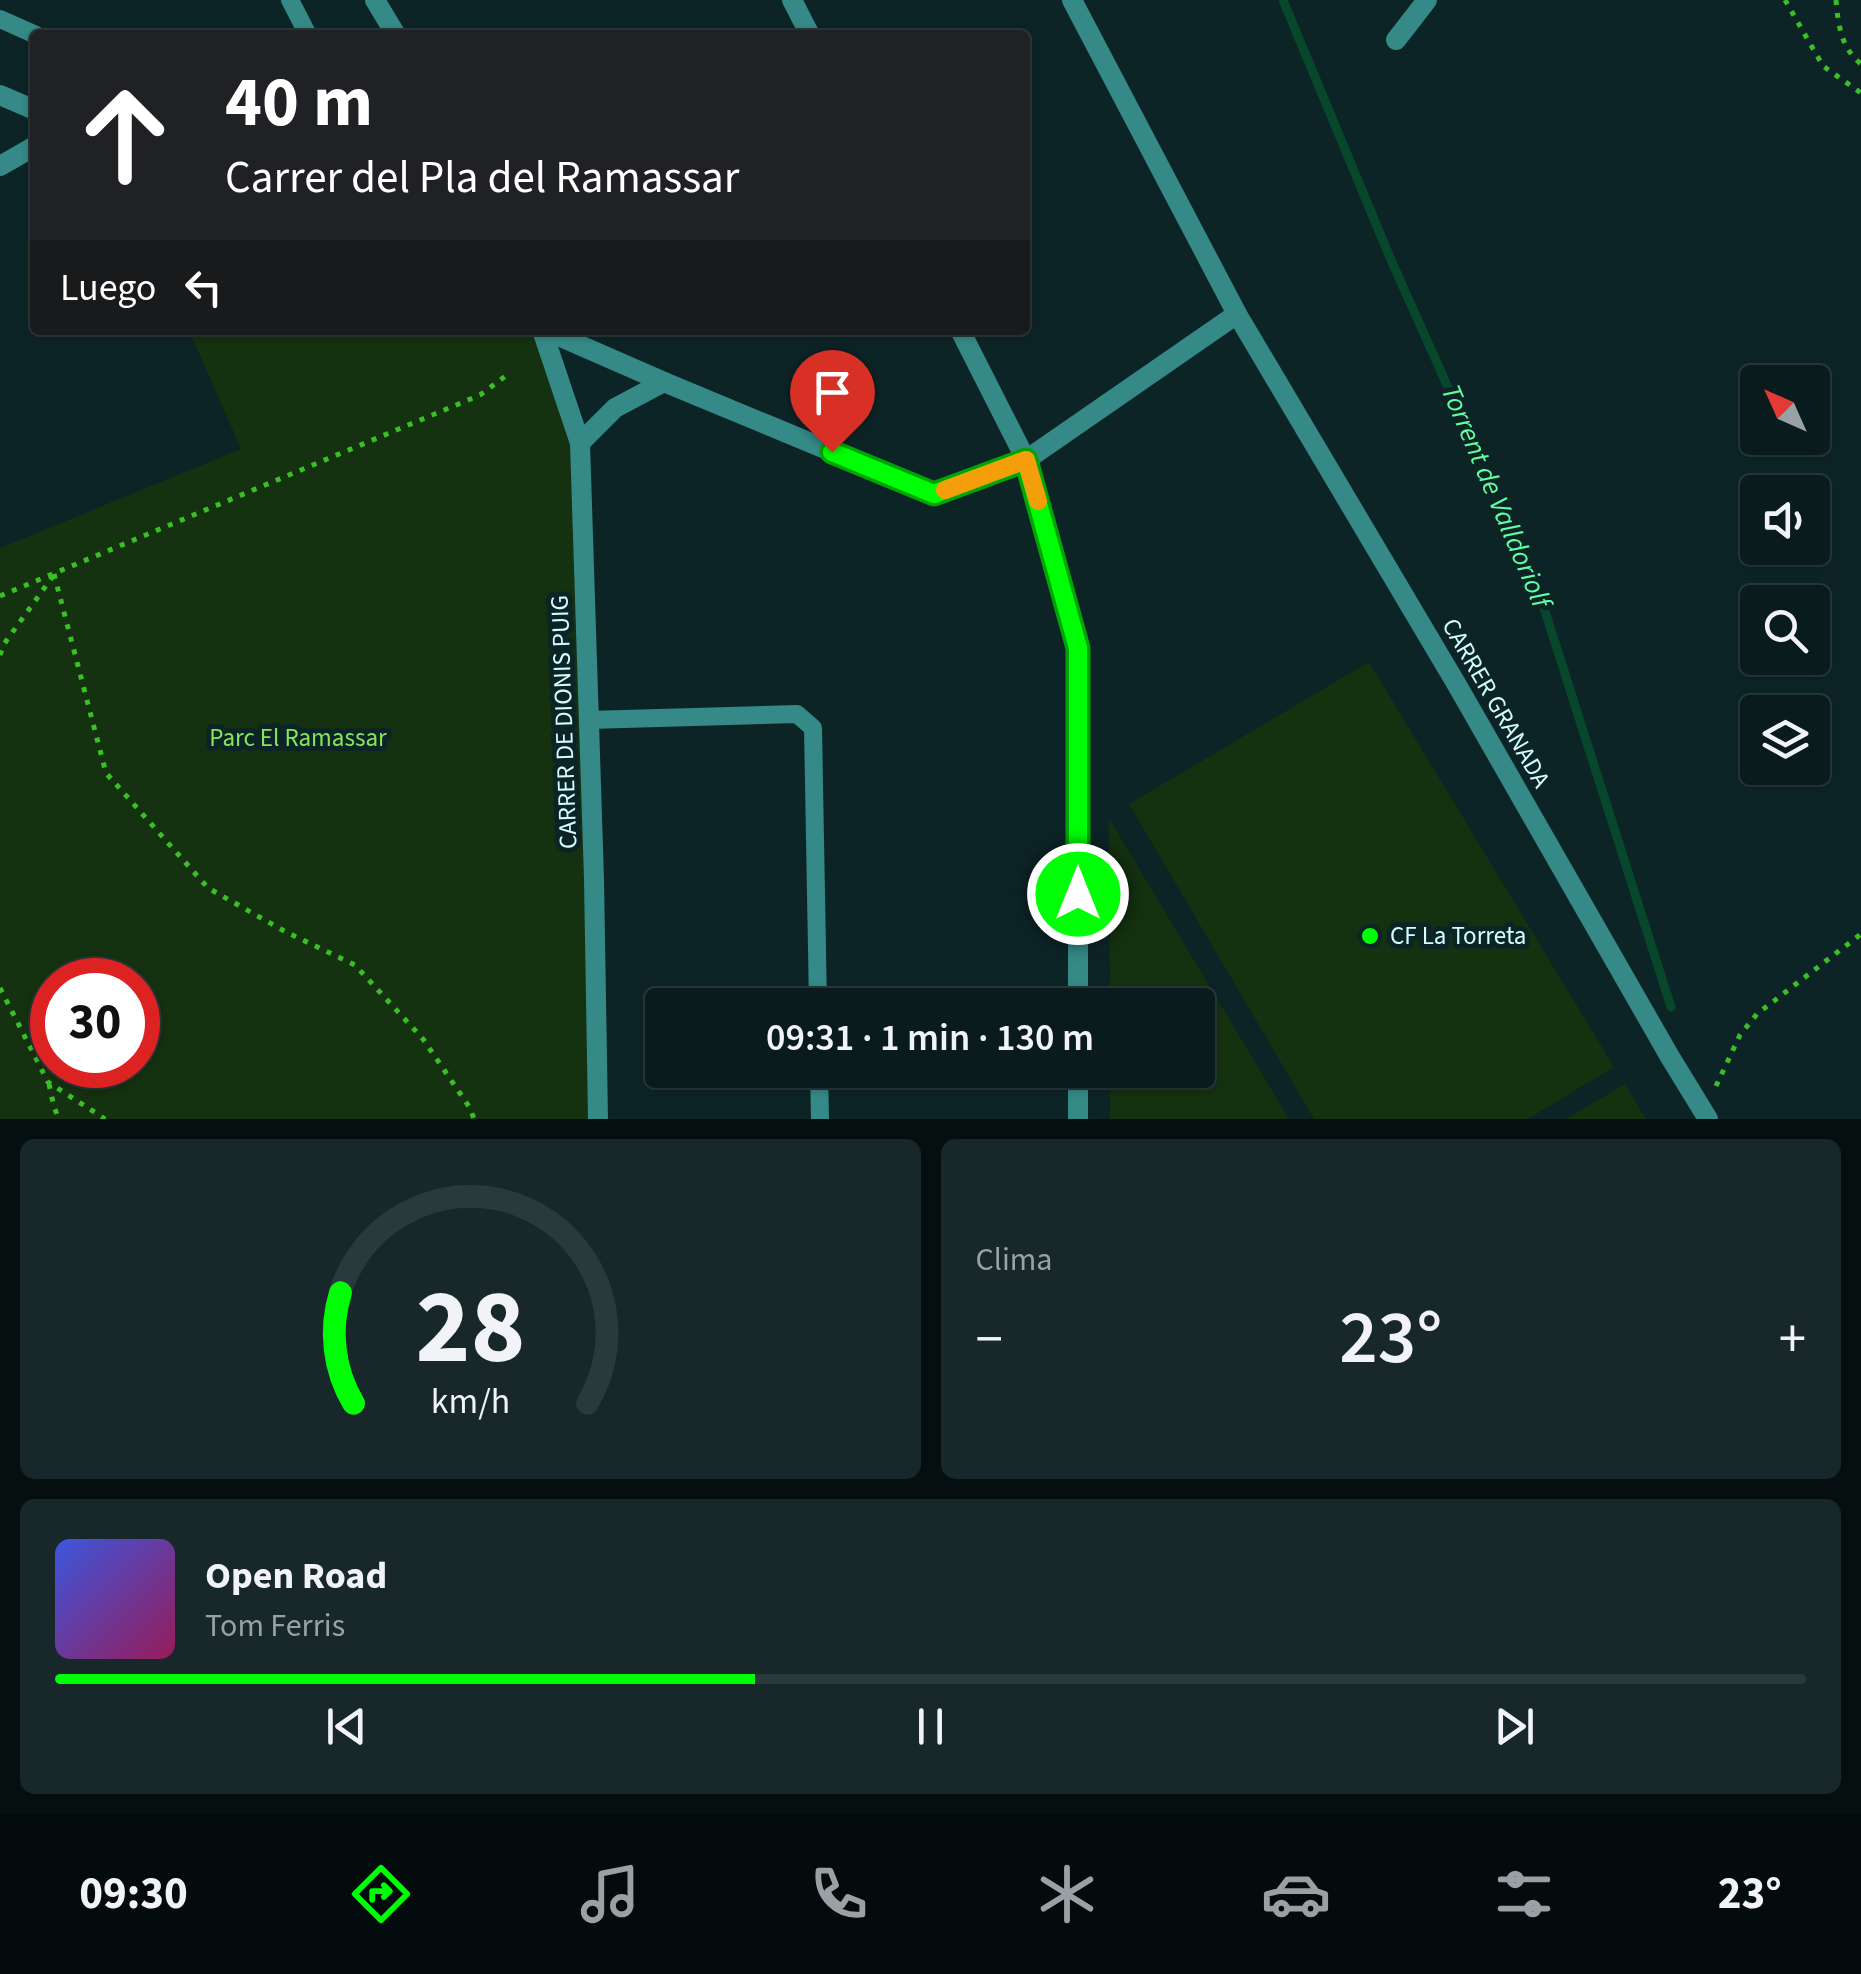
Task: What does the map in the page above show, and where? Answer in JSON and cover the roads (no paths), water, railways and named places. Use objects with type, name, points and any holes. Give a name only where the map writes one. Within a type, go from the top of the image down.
[{"type":"street","points":[[376,0],[393,30]]},
{"type":"street","points":[[792,0],[807,30]]},
{"type":"street","name":"CARRER GRANADA","points":[[1072,0],[1237,314],[1458,685],[1706,1115]]},
{"type":"street","points":[[1396,40],[1427,0]]},
{"type":"street","points":[[4,103],[30,109]]},
{"type":"street","points":[[0,166],[30,149]]},
{"type":"street","points":[[556,335],[934,494],[1026,460],[1237,314]]},
{"type":"street","name":"CARRER DE DIONIS PUIG","points":[[546,335],[580,444],[598,1119]]},
{"type":"street","points":[[963,335],[1026,460],[1078,648],[1078,988]]},
{"type":"street","points":[[580,444],[616,408],[664,382]]},
{"type":"street","points":[[1078,1088],[1078,1119]]},
{"type":"lane","points":[[290,0],[305,30]]},
{"type":"lane","points":[[0,19],[30,32]]},
{"type":"lane","points":[[589,720],[797,714],[813,728],[818,988]]},
{"type":"lane","points":[[819,1088],[820,1119]]},
{"type":"waterway","name":"Torrent de Valldoriolf","points":[[1283,0],[1391,260],[1537,586],[1671,1007]]},
{"type":"place","name":"CF La Torreta","points":[[1370,936]]},
{"type":"park label","name":"Parc El Ramassar","points":[[298,738]]}]
